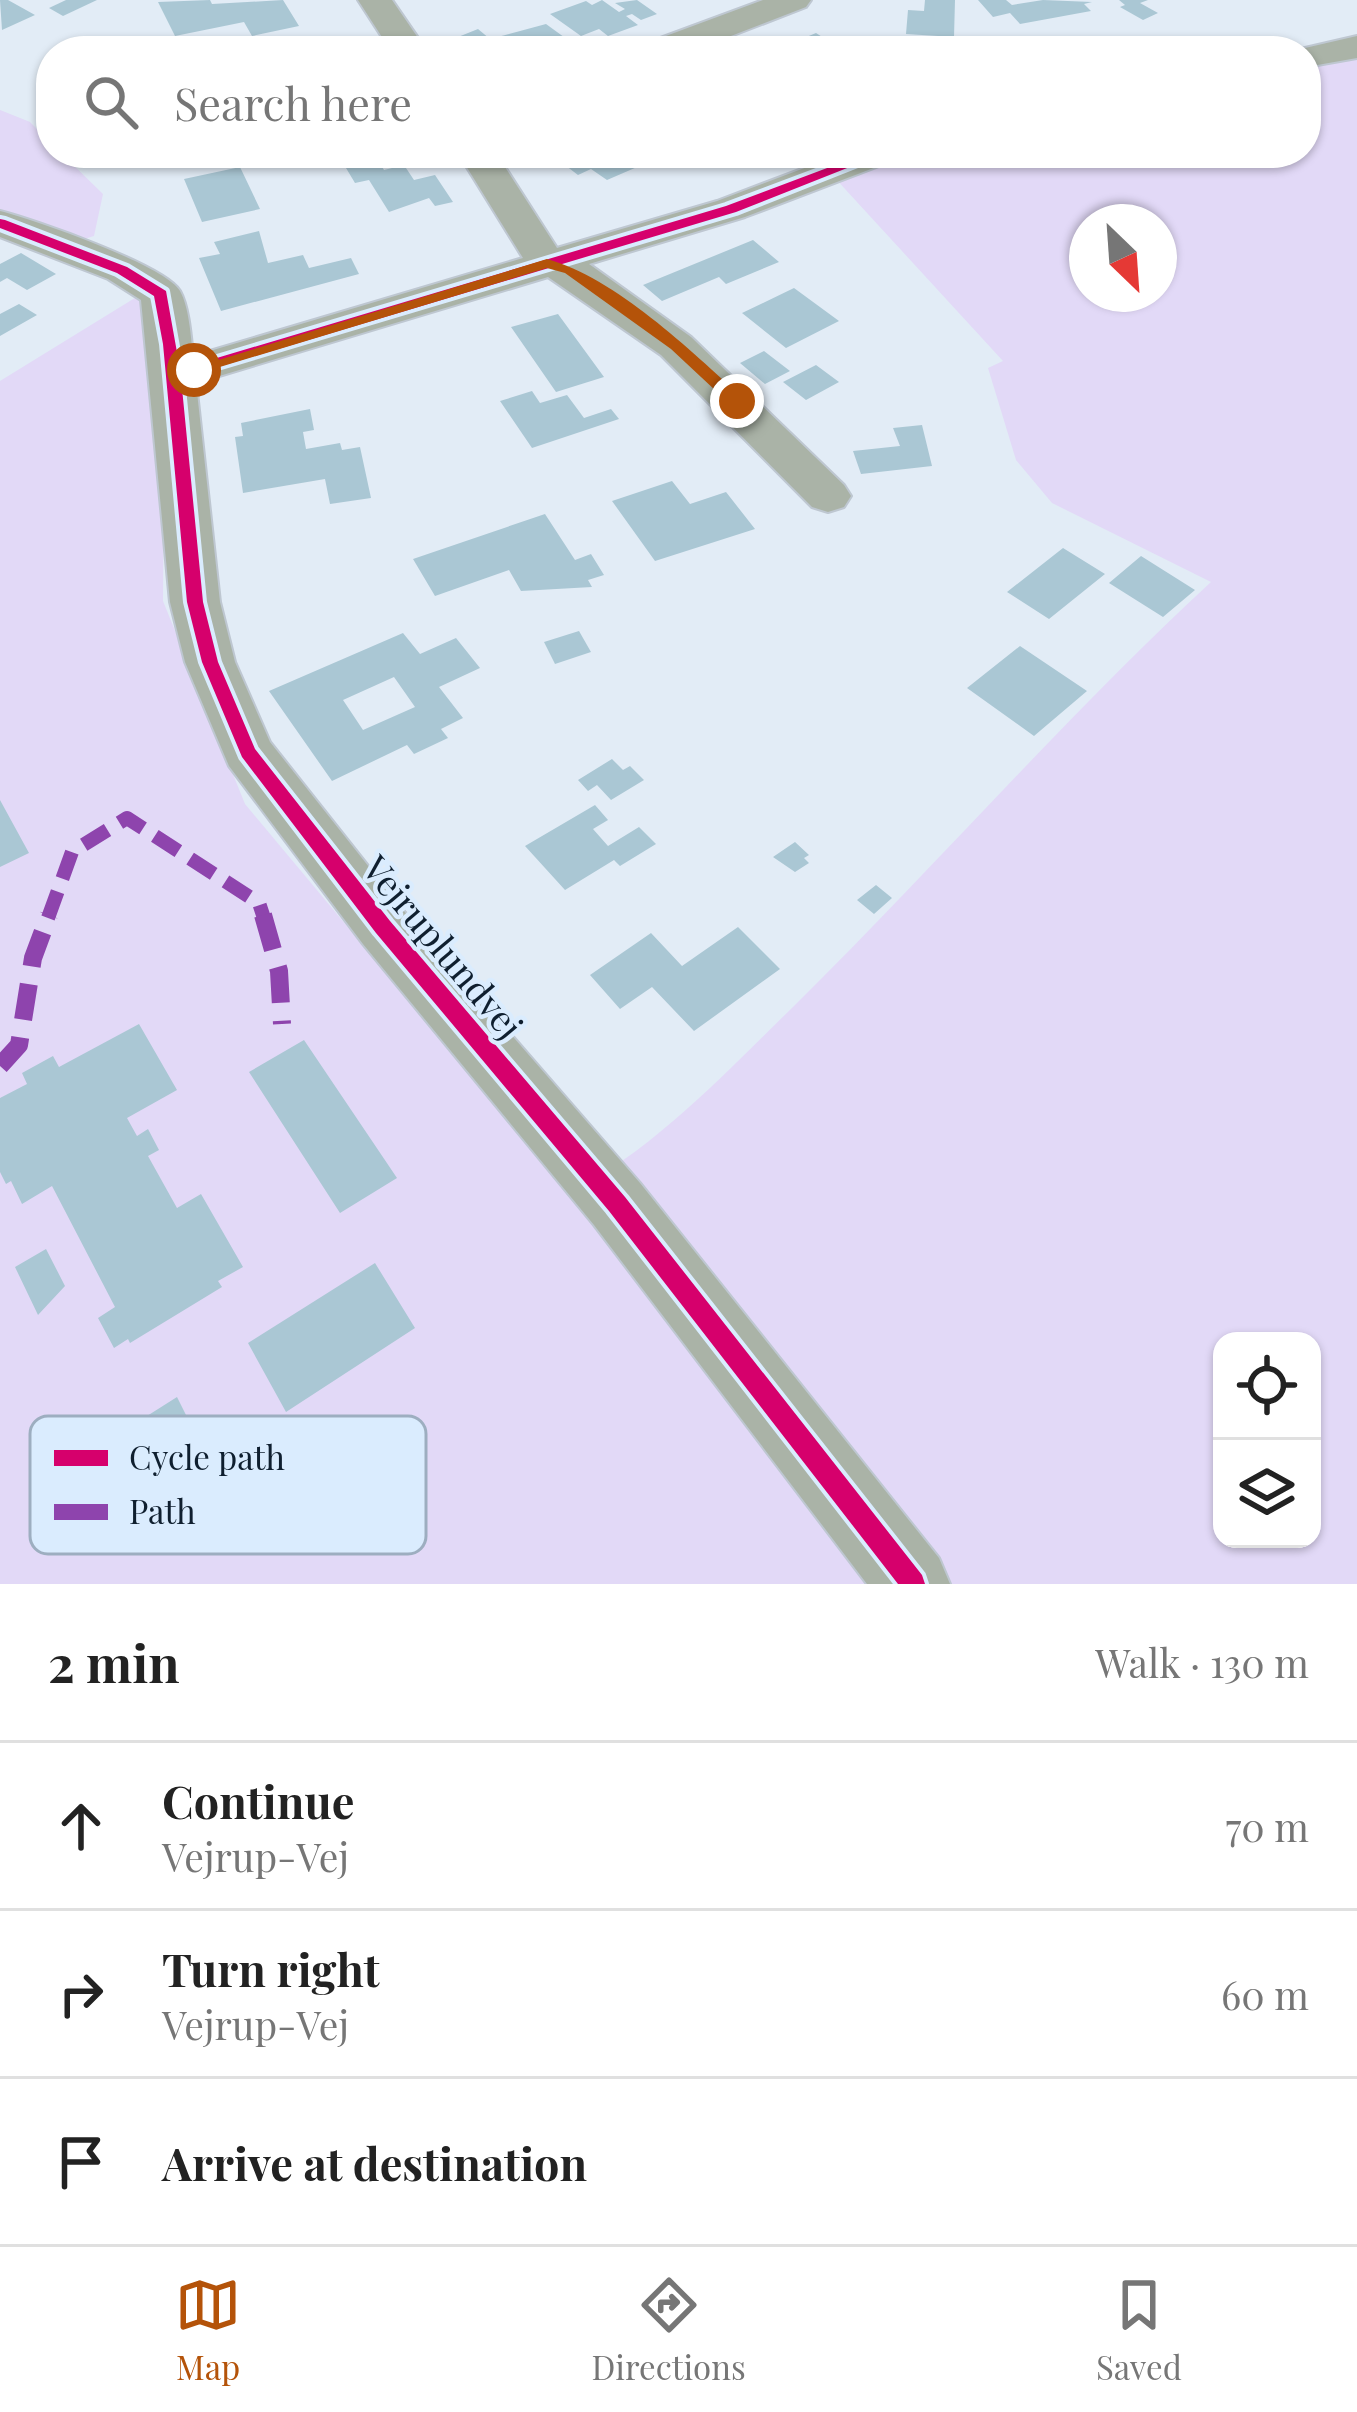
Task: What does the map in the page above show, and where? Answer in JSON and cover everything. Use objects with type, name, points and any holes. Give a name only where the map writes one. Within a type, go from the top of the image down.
[{"type":"street","points":[[375,0],[399,36]]},
{"type":"street","points":[[699,36],[794,0]]},
{"type":"street","points":[[1321,53],[1357,47]]},
{"type":"street","points":[[486,168],[547,264],[570,270],[676,346],[828,496]]},
{"type":"street","points":[[172,376],[751,202],[840,168]]},
{"type":"street","name":"Vejruplundvej","points":[[0,223],[122,270],[161,294],[195,602],[210,662],[248,752],[382,927],[617,1204],[913,1584]]},
{"type":"shaded area","points":[[1357,54],[1357,1584],[0,1584],[0,381],[143,293],[164,450],[163,601],[245,804],[570,1193],[661,1132],[715,1083],[1211,582],[1052,503],[1016,460],[988,368],[1003,361],[834,177],[857,168],[1321,168],[1321,60]]},
{"type":"shaded area","points":[[0,110],[36,128],[36,168],[76,168],[103,194],[94,236],[71,243],[0,210]]},
{"type":"building","points":[[0,0],[8,0],[35,15],[2,30]]},
{"type":"building","points":[[66,0],[97,0],[63,16],[49,8]]},
{"type":"building","points":[[210,0],[212,4],[283,0],[299,26],[252,36],[244,22],[175,36],[158,2]]},
{"type":"building","points":[[602,0],[619,12],[625,9],[615,3],[637,0],[657,14],[641,20],[626,16],[638,25],[608,36],[599,29],[581,36],[550,14]]},
{"type":"building","points":[[925,0],[955,0],[954,36],[906,34],[908,10],[924,11]]},
{"type":"building","points":[[978,0],[1006,0],[1012,5],[1043,0],[1092,2],[1084,4],[1091,11],[1020,24],[1010,13],[993,17]]},
{"type":"building","points":[[1119,0],[1148,0],[1140,3],[1158,13],[1143,20],[1120,7],[1125,5]]},
{"type":"building","points":[[546,24],[562,36],[501,36]]},
{"type":"building","points":[[478,29],[486,36],[460,36]]},
{"type":"building","points":[[240,168],[260,209],[202,222],[184,179]]},
{"type":"building","points":[[346,168],[406,168],[414,180],[435,175],[453,202],[435,206],[429,198],[389,212],[369,180],[355,183]]},
{"type":"building","points":[[569,168],[635,168],[607,180],[591,169],[578,175]]},
{"type":"building","points":[[259,231],[268,263],[303,255],[309,268],[351,258],[359,274],[221,311],[199,258],[220,254],[214,242]]},
{"type":"building","points":[[753,240],[779,262],[726,284],[719,277],[662,301],[643,285]]},
{"type":"building","points":[[21,253],[56,274],[27,290],[7,278],[0,282],[0,264]]},
{"type":"building","points":[[794,288],[839,321],[786,348],[742,313]]},
{"type":"building","points":[[19,304],[37,315],[0,336],[0,314]]},
{"type":"building","points":[[558,314],[604,377],[556,392],[511,327]]},
{"type":"building","points":[[764,351],[790,371],[765,384],[740,363]]},
{"type":"building","points":[[816,365],[839,382],[806,400],[783,382]]},
{"type":"building","points":[[532,391],[540,403],[567,395],[584,418],[611,409],[619,419],[532,448],[500,401]]},
{"type":"building","points":[[310,409],[314,430],[303,432],[306,449],[340,443],[342,450],[360,447],[371,498],[330,504],[325,479],[243,493],[235,437],[243,436],[241,423]]},
{"type":"building","points":[[922,425],[932,466],[861,474],[853,451],[900,446],[893,428]]},
{"type":"building","points":[[672,481],[690,504],[726,492],[755,529],[655,561],[612,501]]},
{"type":"building","points":[[545,514],[575,560],[591,554],[604,575],[588,580],[592,587],[521,591],[509,570],[435,596],[413,559]]},
{"type":"building","points":[[1063,548],[1105,574],[1049,619],[1007,592]]},
{"type":"building","points":[[1141,556],[1195,590],[1163,617],[1109,583]]},
{"type":"building","points":[[579,631],[591,652],[555,664],[544,642]]},
{"type":"building","points":[[403,633],[420,654],[456,638],[480,668],[439,687],[463,718],[441,729],[448,738],[414,754],[407,745],[332,781],[269,691]],"holes":[[[394,677],[415,707],[363,730],[343,700]]]},
{"type":"building","points":[[1020,646],[1087,691],[1034,736],[967,688]]},
{"type":"building","points":[[612,759],[623,770],[630,766],[644,780],[611,800],[597,785],[588,791],[578,780]]},
{"type":"building","points":[[0,800],[29,853],[0,867]]},
{"type":"building","points":[[595,805],[608,820],[593,829],[608,846],[639,827],[656,844],[620,866],[614,860],[565,890],[525,846]]},
{"type":"building","points":[[795,842],[809,855],[804,858],[809,863],[795,872],[773,857]]},
{"type":"building","points":[[876,885],[892,898],[874,914],[857,900]]},
{"type":"building","points":[[738,927],[780,969],[694,1031],[652,987],[620,1009],[590,975],[651,933],[682,966]]},
{"type":"building","points":[[139,1024],[177,1090],[127,1118],[137,1136],[148,1129],[159,1150],[148,1156],[177,1208],[201,1194],[243,1267],[218,1281],[222,1287],[114,1348],[98,1318],[115,1307],[52,1186],[22,1204],[11,1181],[6,1184],[0,1172],[0,1098],[27,1084],[22,1073],[53,1056],[59,1067]]},
{"type":"building","points":[[304,1040],[397,1178],[340,1213],[249,1072]]},
{"type":"building","points":[[46,1249],[65,1286],[38,1315],[15,1267]]},
{"type":"building","points":[[375,1263],[415,1328],[286,1412],[248,1343]]},
{"type":"building","points":[[177,1397],[186,1416],[147,1416]]},
{"type":"marked path","points":[[0,1066],[19,1045],[33,958],[72,852],[127,818],[259,903],[279,971],[282,1024]]},
{"type":"cycle path","points":[[172,376],[731,209],[839,168]]},
{"type":"cycle path","points":[[0,223],[122,270],[161,294],[195,602],[210,662],[248,752],[383,927],[617,1204],[913,1584]]},
{"type":"route","points":[[194,370],[547,264],[570,270],[676,346],[737,401]]}]
